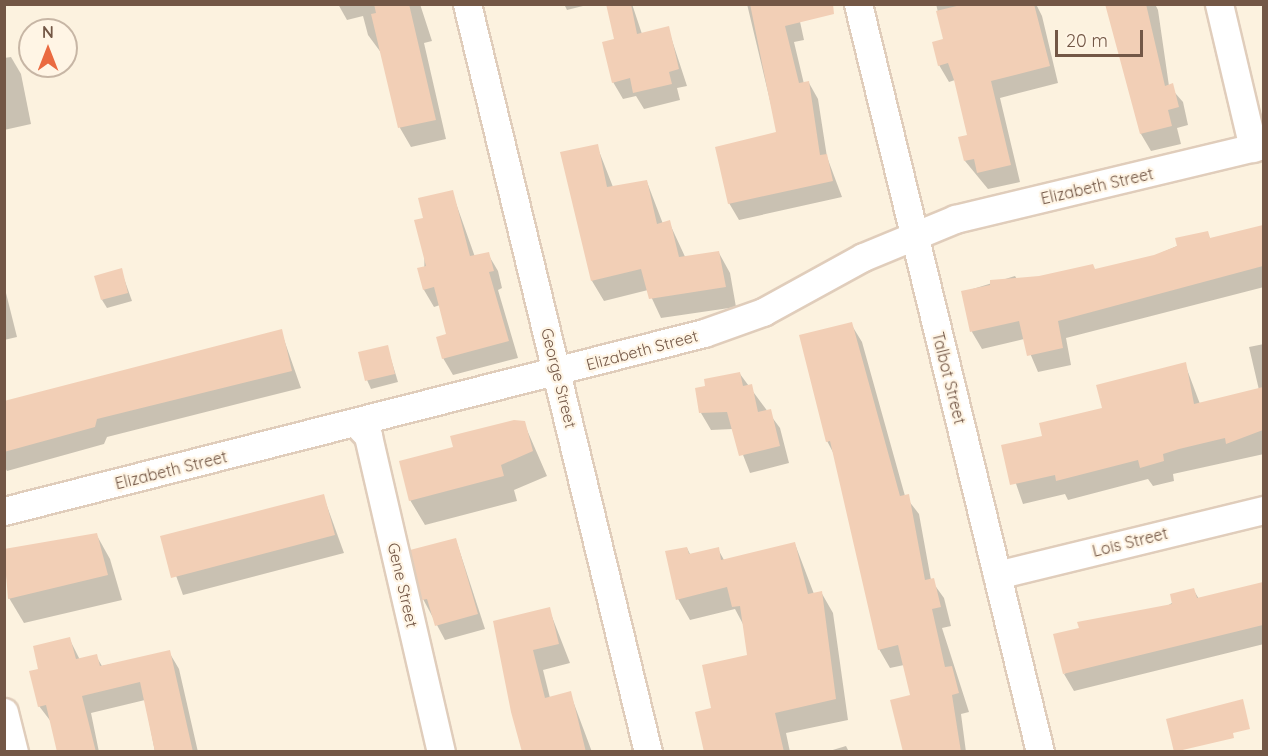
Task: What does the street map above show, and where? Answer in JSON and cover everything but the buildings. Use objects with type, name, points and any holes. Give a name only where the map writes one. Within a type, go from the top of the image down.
[{"type":"street","name":"George Street","points":[[467,4],[648,752]]},
{"type":"street","name":"Talbot Street","points":[[858,4],[1040,752]]},
{"type":"street","points":[[1219,4],[1258,146]]},
{"type":"street","name":"Elizabeth Street","points":[[4,511],[557,373],[763,312],[864,257],[955,219],[1258,146]]},
{"type":"street","name":"Gene Street","points":[[356,423],[368,436],[441,752]]},
{"type":"street","name":"Lois Street","points":[[997,575],[1263,510]]},
{"type":"street","points":[[4,712],[14,752]]}]
